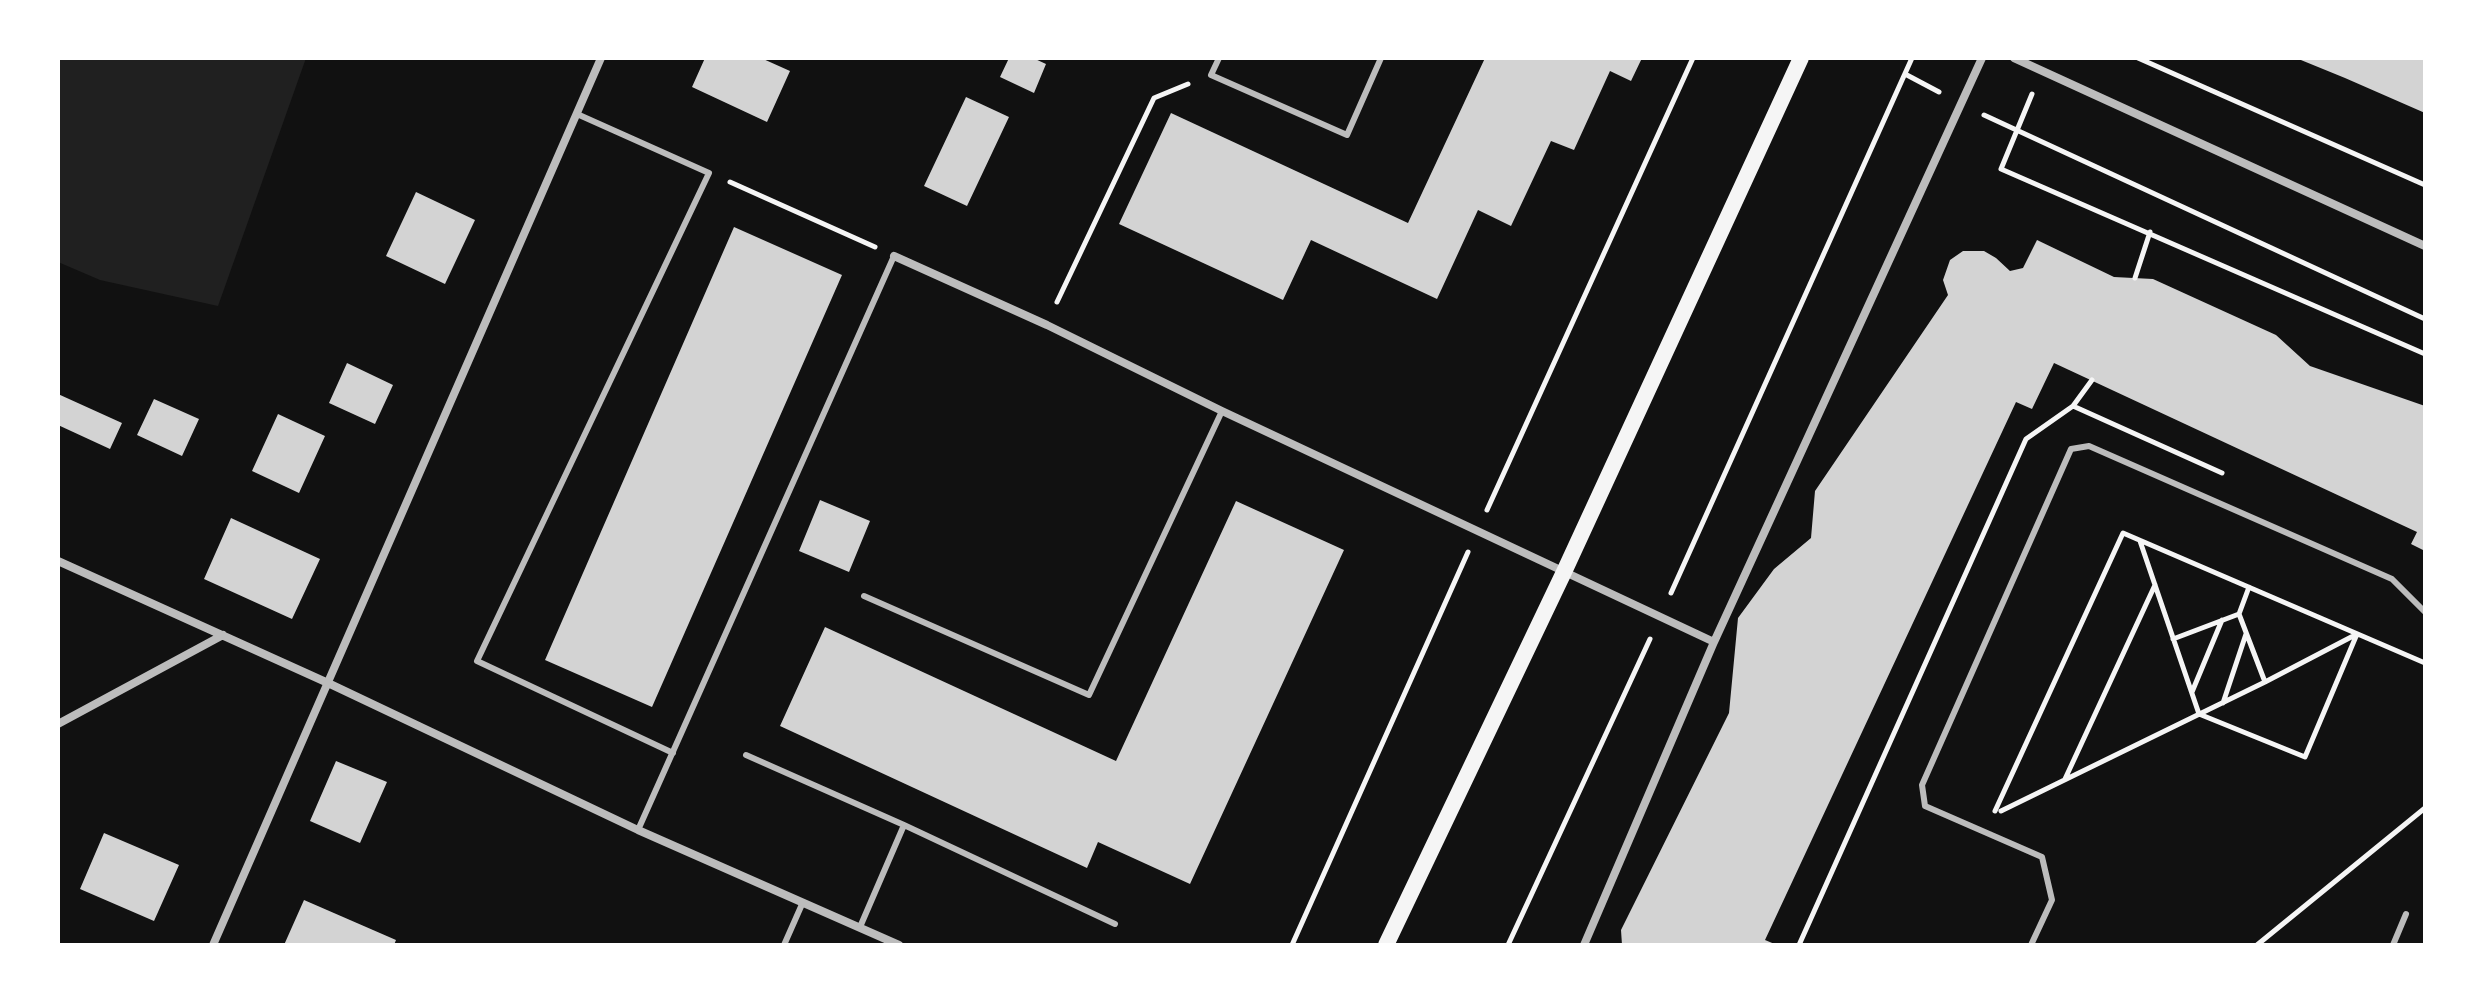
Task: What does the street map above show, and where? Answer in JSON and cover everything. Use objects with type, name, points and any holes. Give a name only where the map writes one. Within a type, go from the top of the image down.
[{"type":"main road","points":[[1386,945],[1564,572],[1801,58]]},
{"type":"street","points":[[213,945],[601,58]]},
{"type":"street","points":[[1584,945],[1714,642],[1982,58]]},
{"type":"street","points":[[2014,58],[2425,246]]},
{"type":"street","points":[[894,256],[1047,325],[1222,411],[1714,642]]},
{"type":"street","points":[[58,561],[328,683],[638,830],[899,945]]},
{"type":"street","points":[[58,724],[223,635]]},
{"type":"lane","points":[[1219,58],[1211,75],[1347,135],[1381,58]]},
{"type":"lane","points":[[577,114],[709,173],[477,661],[673,753]]},
{"type":"lane","points":[[638,830],[894,256]]},
{"type":"lane","points":[[864,596],[1089,695],[1222,411]]},
{"type":"lane","points":[[2031,945],[2052,900],[2042,857],[1925,806],[1922,785],[2071,449],[2089,446],[2392,579],[2425,612]]},
{"type":"lane","points":[[746,755],[1115,924]]},
{"type":"lane","points":[[860,927],[904,825]]},
{"type":"lane","points":[[784,945],[803,902]]},
{"type":"lane","points":[[2393,945],[2406,914]]},
{"type":"path","points":[[1292,945],[1693,58]]},
{"type":"path","points":[[1508,945],[1912,58]]},
{"type":"path","points":[[2138,58],[2425,185]]},
{"type":"path","points":[[1905,74],[2019,131],[2425,319]]},
{"type":"path","points":[[1047,325],[1154,98],[1211,75]]},
{"type":"path","points":[[2019,131],[2001,169],[2425,354]]},
{"type":"path","points":[[709,173],[894,256]]},
{"type":"path","points":[[2135,278],[2150,232]]},
{"type":"path","points":[[1799,945],[2026,439],[2073,406],[2092,380]]},
{"type":"path","points":[[2357,634],[1993,815],[2123,533],[2425,663]]},
{"type":"path","points":[[2140,540],[2199,714],[2305,757],[2357,634]]},
{"type":"path","points":[[2065,780],[2155,585]]},
{"type":"path","points":[[2249,587],[2239,614],[2265,682]]},
{"type":"path","points":[[2173,639],[2239,614]]},
{"type":"path","points":[[2191,693],[2222,620]]},
{"type":"path","points":[[2223,703],[2246,633]]},
{"type":"path","points":[[2257,945],[2425,808]]},
{"type":"shaded area","points":[[58,58],[306,58],[218,306],[100,280],[58,262]]},
{"type":"building","points":[[705,58],[761,58],[790,71],[767,122],[692,87]]},
{"type":"building","points":[[1009,58],[1033,58],[1046,64],[1034,93],[1000,77]]},
{"type":"building","points":[[1485,58],[1642,58],[1631,81],[1610,71],[1574,150],[1551,141],[1511,226],[1478,210],[1437,299],[1311,240],[1283,300],[1119,224],[1171,113],[1408,223]]},
{"type":"building","points":[[2296,58],[2425,58],[2425,113],[2345,78]]},
{"type":"building","points":[[966,97],[1009,117],[967,206],[924,186]]},
{"type":"building","points":[[416,192],[475,220],[445,284],[386,256]]},
{"type":"building","points":[[734,227],[842,275],[652,707],[545,660]]},
{"type":"building","points":[[2037,240],[2114,277],[2153,279],[2276,335],[2310,366],[2425,406],[2425,551],[2411,544],[2417,532],[2054,363],[2032,409],[2016,402],[1765,940],[1777,945],[1622,945],[1621,930],[1729,713],[1738,618],[1774,569],[1811,538],[1815,491],[1948,295],[1943,280],[1950,260],[1963,251],[1984,251],[2010,271],[2023,268]]},
{"type":"building","points":[[347,363],[393,385],[375,424],[329,403]]},
{"type":"building","points":[[58,394],[122,423],[110,449],[58,425]]},
{"type":"building","points":[[154,399],[199,419],[182,456],[137,435]]},
{"type":"building","points":[[278,414],[325,436],[299,493],[252,471]]},
{"type":"building","points":[[820,500],[870,521],[849,572],[799,551]]},
{"type":"building","points":[[1236,501],[1344,550],[1190,884],[1098,842],[1087,868],[780,726],[825,627],[1116,761]]},
{"type":"building","points":[[231,518],[320,559],[292,619],[204,579]]},
{"type":"building","points":[[336,761],[387,782],[360,843],[310,821]]},
{"type":"building","points":[[104,833],[179,865],[154,921],[80,889]]},
{"type":"building","points":[[304,900],[396,940],[394,945],[284,945]]}]
